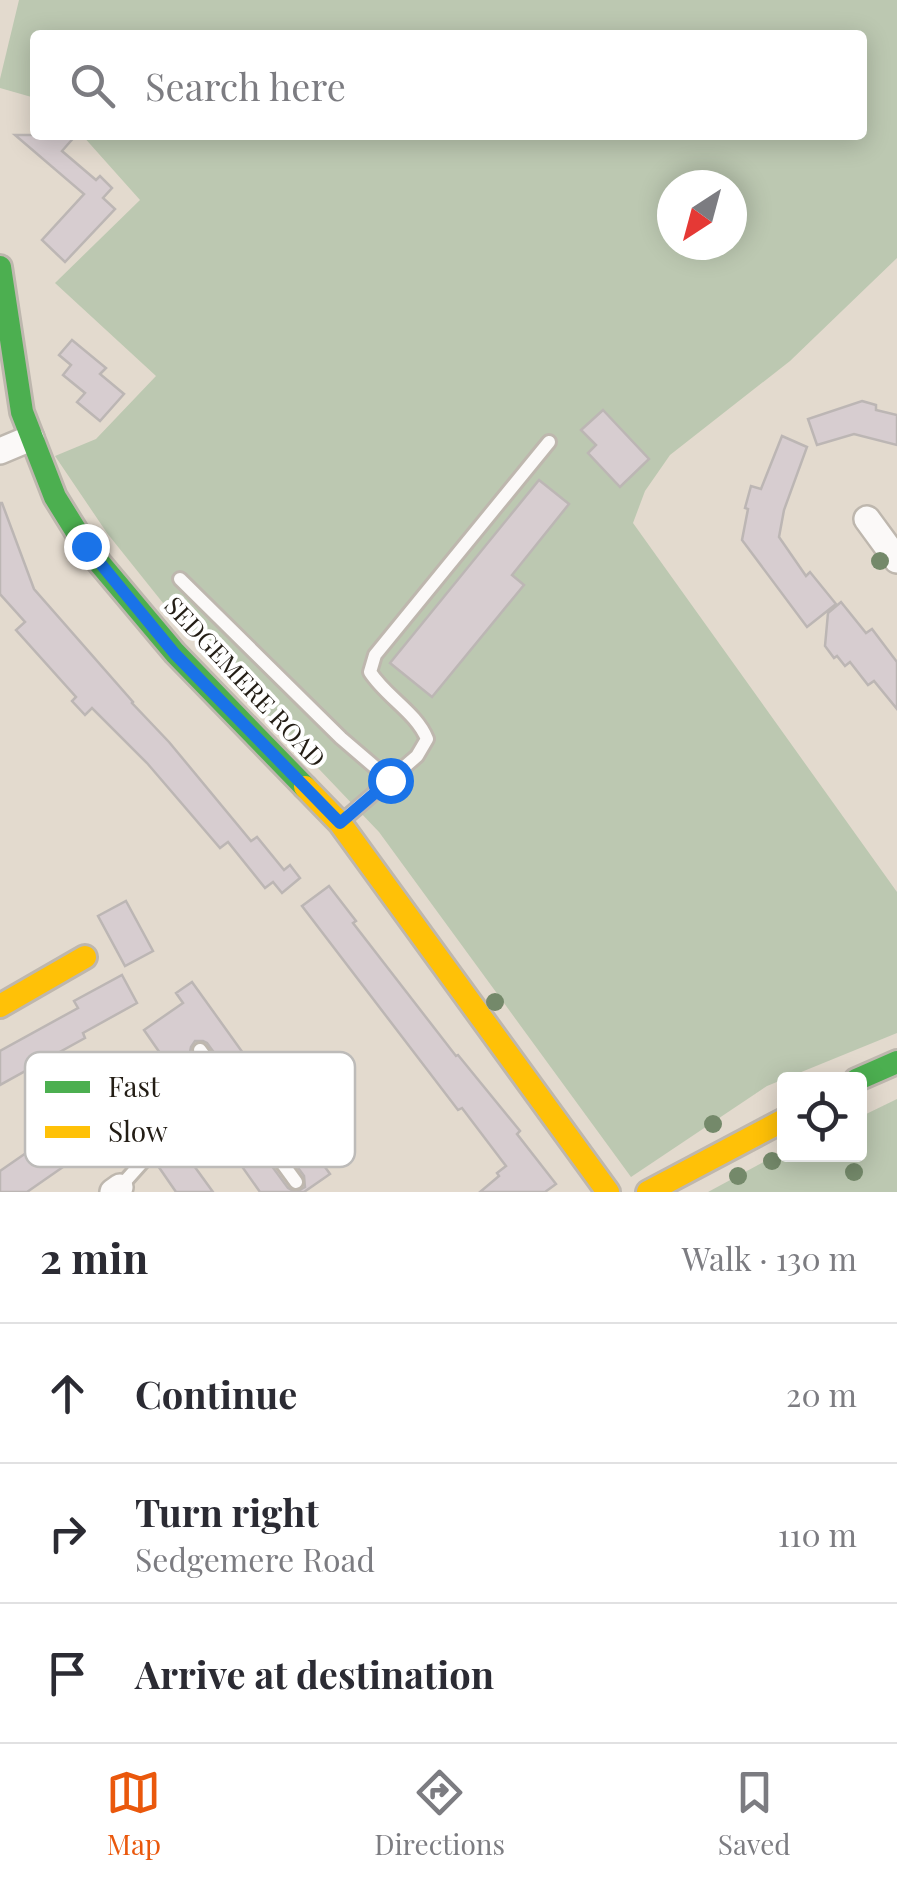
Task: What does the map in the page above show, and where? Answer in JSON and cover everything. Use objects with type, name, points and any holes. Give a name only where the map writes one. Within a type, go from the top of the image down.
[{"type":"street","name":"SEDGEMERE ROAD","points":[[0,267],[22,412],[30,438],[55,497],[86,546],[175,654],[340,823],[608,1192]]},
{"type":"street","points":[[0,450],[30,438]]},
{"type":"street","points":[[867,519],[897,560]]},
{"type":"street","points":[[0,1006],[85,957]]},
{"type":"street","points":[[867,1075],[897,1062]]},
{"type":"street","points":[[648,1192],[777,1124]]},
{"type":"lane","points":[[340,823],[416,756],[428,739],[422,726],[378,685],[370,672],[376,655],[549,442]]},
{"type":"lane","points":[[180,580],[390,780]]},
{"type":"lane","points":[[116,1190],[138,1167]]},
{"type":"lane","points":[[285,1167],[296,1182]]},
{"type":"green space","points":[[19,0],[897,0],[897,258],[790,361],[670,455],[645,491],[633,523],[897,892],[897,1033],[801,1072],[777,1072],[777,1082],[631,1177],[379,832],[175,618],[107,533],[55,456],[96,439],[156,376],[55,283],[140,200],[86,140],[867,140],[867,30],[30,30],[30,97],[0,88]]},
{"type":"green space","points":[[897,1099],[897,1192],[708,1192],[777,1155],[777,1162],[867,1162],[867,1114]]},
{"type":"building","points":[[15,135],[30,135],[30,140],[72,140],[62,151],[96,180],[100,176],[112,188],[103,198],[115,209],[65,262],[42,240],[84,194]]},
{"type":"building","points":[[72,340],[106,368],[100,374],[124,394],[100,421],[77,402],[85,393],[63,375],[71,365],[59,355]]},
{"type":"building","points":[[862,401],[876,405],[876,410],[897,415],[897,445],[854,434],[817,445],[808,419]]},
{"type":"building","points":[[603,410],[649,459],[620,487],[588,453],[596,445],[581,430]]},
{"type":"building","points":[[782,436],[807,447],[784,510],[779,537],[806,576],[810,572],[836,604],[807,627],[742,540],[751,486],[761,489]]},
{"type":"building","points":[[539,480],[569,504],[512,575],[524,585],[432,697],[390,663]]},
{"type":"building","points":[[0,503],[34,589],[251,841],[257,837],[284,870],[290,865],[300,878],[282,893],[273,882],[265,888],[228,842],[220,848],[147,763],[92,708],[85,715],[72,701],[76,697],[16,630],[25,622],[0,594]]},
{"type":"building","points":[[841,602],[866,633],[872,629],[897,662],[897,709],[874,681],[868,685],[850,662],[845,666],[825,646],[828,613]]},
{"type":"building","points":[[329,886],[456,1056],[520,1131],[517,1134],[556,1184],[545,1192],[480,1192],[506,1166],[462,1108],[458,1110],[302,906]]},
{"type":"building","points":[[126,901],[153,951],[125,966],[98,916]]},
{"type":"building","points":[[122,975],[137,1003],[83,1033],[85,1038],[60,1052],[25,1052],[25,1071],[0,1085],[0,1051],[78,1008],[74,1001]]},
{"type":"building","points":[[192,982],[242,1052],[214,1052],[207,1043],[195,1041],[190,1052],[159,1052],[144,1030],[183,1003],[176,993]]},
{"type":"building","points":[[25,1154],[25,1167],[63,1167],[27,1192],[0,1192],[0,1171]]},
{"type":"building","points":[[159,1167],[195,1167],[213,1192],[176,1192]]},
{"type":"building","points":[[242,1167],[273,1167],[288,1188],[296,1192],[260,1192]]},
{"type":"building","points":[[297,1167],[325,1167],[330,1174],[304,1192],[296,1192],[305,1187]]},
{"type":"traffic: fast","points":[[0,267],[22,412],[55,497],[86,547],[175,653],[305,787]]},
{"type":"traffic: fast","points":[[867,1075],[897,1062]]},
{"type":"traffic: slow","points":[[305,787],[340,823],[608,1192]]},
{"type":"traffic: slow","points":[[0,1006],[85,957]]},
{"type":"traffic: slow","points":[[648,1192],[777,1124]]},
{"type":"route","points":[[86,546],[175,654],[340,823],[390,780]]}]
